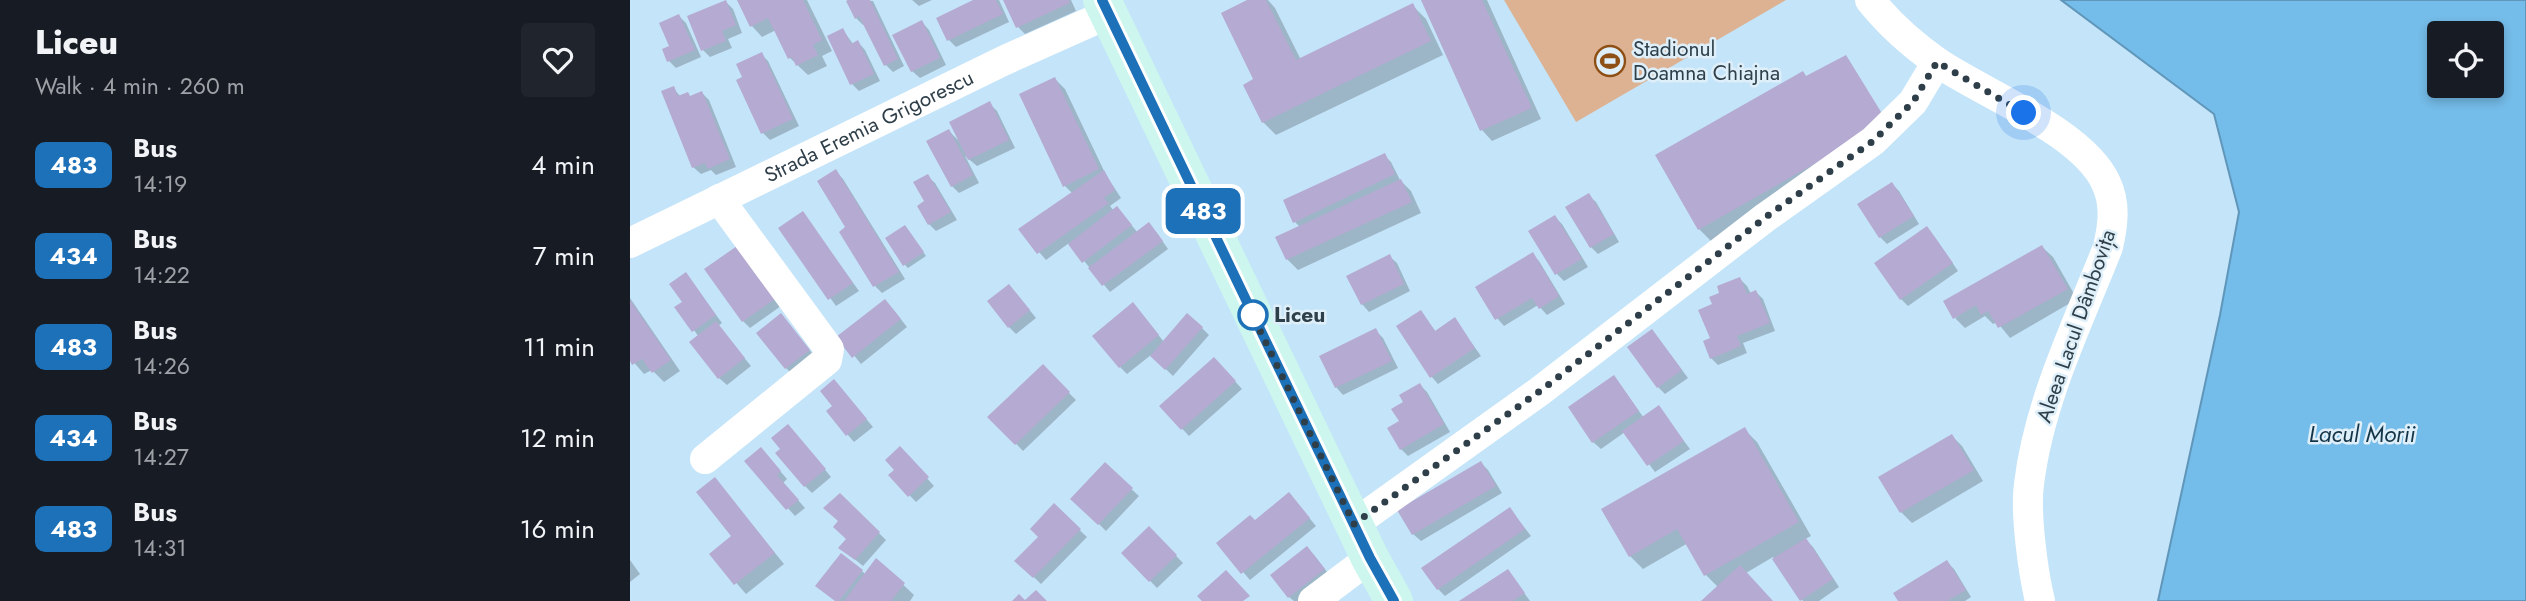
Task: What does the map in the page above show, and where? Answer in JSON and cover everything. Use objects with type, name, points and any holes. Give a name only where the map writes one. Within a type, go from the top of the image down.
[{"type":"street","name":"Aleea Lacul Dâmbovița","points":[[1870,0],[1902,34],[1937,62],[2067,139],[2097,168],[2106,183],[2111,200],[2113,220],[2108,247],[2047,403],[2035,446],[2028,488],[2039,601]]},
{"type":"street","points":[[1105,7],[1370,558],[1394,601]]},
{"type":"street","name":"Strada Eremia Grigorescu","points":[[630,243],[1003,61],[1105,7]]},
{"type":"street","points":[[1354,524],[1540,391],[1766,217],[1873,141],[1913,102],[1937,62]]},
{"type":"street","points":[[705,459],[827,360],[829,349],[719,199]]},
{"type":"street","points":[[1313,601],[1370,558]]},
{"type":"shaded area","name":"Stadionul Doamna Chiajna","points":[[1504,0],[1786,0],[1576,122]]},
{"type":"water","name":"Lacul Morii","points":[[2061,0],[2526,0],[2526,601],[2158,601],[2220,315],[2239,212],[2214,114]]},
{"type":"building","points":[[726,0],[736,25],[722,31],[726,41],[701,51],[687,16]]},
{"type":"building","points":[[737,0],[803,0],[822,40],[813,45],[818,55],[796,66],[792,57],[788,59],[768,18],[750,27]]},
{"type":"building","points":[[870,0],[898,59],[884,66],[859,16],[855,19],[846,1]]},
{"type":"building","points":[[973,0],[996,0],[1003,14],[947,41],[936,18]]},
{"type":"building","points":[[1003,0],[1069,0],[1070,3],[1016,28]]},
{"type":"building","points":[[1247,0],[1266,0],[1296,60],[1413,3],[1431,41],[1262,123],[1243,85],[1253,79],[1221,13]]},
{"type":"building","points":[[1421,0],[1482,0],[1532,108],[1480,131]]},
{"type":"building","points":[[679,14],[695,50],[667,62],[662,49],[669,46],[659,23]]},
{"type":"building","points":[[922,20],[940,58],[911,72],[892,35]]},
{"type":"building","points":[[843,28],[851,44],[858,40],[874,74],[850,85],[827,36]]},
{"type":"building","points":[[762,52],[793,119],[761,134],[736,80],[742,77],[736,64]]},
{"type":"building","points":[[1846,55],[1886,120],[1846,146],[1698,230],[1655,155],[1803,71],[1806,76]]},
{"type":"building","points":[[1055,77],[1099,169],[1063,187],[1019,94]]},
{"type":"building","points":[[674,86],[678,96],[688,92],[690,96],[702,91],[730,159],[708,169],[705,163],[692,168],[661,91]]},
{"type":"building","points":[[990,101],[1009,140],[968,160],[949,122]]},
{"type":"building","points":[[949,129],[973,175],[951,187],[926,141]]},
{"type":"building","points":[[1385,153],[1395,174],[1293,223],[1283,200]]},
{"type":"building","points":[[836,169],[899,272],[873,287],[839,232],[845,227],[817,181]]},
{"type":"building","points":[[1104,170],[1115,190],[1104,198],[1109,203],[1037,254],[1018,229]]},
{"type":"building","points":[[928,174],[951,212],[928,225],[917,206],[924,201],[913,182]]},
{"type":"building","points":[[1401,179],[1412,202],[1286,260],[1275,237]]},
{"type":"building","points":[[1892,182],[1914,216],[1879,238],[1857,204]]},
{"type":"building","points":[[1589,193],[1614,234],[1590,248],[1565,207]]},
{"type":"building","points":[[1117,206],[1132,225],[1082,263],[1068,244]]},
{"type":"building","points":[[803,211],[853,283],[828,300],[778,228]]},
{"type":"building","points":[[1555,215],[1582,259],[1555,275],[1528,231]]},
{"type":"building","points":[[1149,222],[1163,241],[1102,286],[1088,268]]},
{"type":"building","points":[[905,225],[924,252],[903,266],[885,238]]},
{"type":"building","points":[[1927,226],[1953,263],[1900,300],[1874,263]]},
{"type":"building","points":[[2042,245],[2068,289],[1998,328],[1988,311],[1981,315],[1976,305],[1953,319],[1943,301]]},
{"type":"building","points":[[737,246],[775,299],[742,322],[704,269]]},
{"type":"building","points":[[1533,252],[1559,296],[1539,309],[1532,298],[1495,320],[1475,287]]},
{"type":"building","points":[[1390,254],[1404,284],[1361,305],[1346,276]]},
{"type":"building","points":[[686,272],[716,315],[692,332],[674,307],[682,302],[669,284]]},
{"type":"building","points":[[1740,277],[1747,294],[1756,290],[1770,323],[1737,336],[1741,346],[1710,359],[1703,341],[1710,338],[1698,310],[1712,304],[1709,297],[1719,293],[1717,286]]},
{"type":"building","points":[[1009,284],[1030,310],[1008,328],[987,301]]},
{"type":"building","points":[[885,299],[901,319],[852,358],[836,337]]},
{"type":"building","points":[[630,300],[671,360],[652,373],[642,359],[632,365],[630,361]]},
{"type":"building","points":[[1133,302],[1159,335],[1119,368],[1092,336]]},
{"type":"building","points":[[1421,310],[1435,331],[1455,317],[1475,348],[1430,378],[1396,326]]},
{"type":"building","points":[[781,313],[810,350],[785,369],[756,333]]},
{"type":"building","points":[[1187,313],[1203,327],[1165,370],[1150,356]]},
{"type":"building","points":[[716,321],[745,358],[718,379],[689,342]]},
{"type":"building","points":[[1376,328],[1392,361],[1335,388],[1319,356]]},
{"type":"building","points":[[1652,329],[1682,370],[1657,388],[1627,347]]},
{"type":"building","points":[[1214,357],[1236,381],[1181,430],[1159,406]]},
{"type":"building","points":[[1043,364],[1070,392],[1015,445],[987,417]]},
{"type":"building","points":[[1614,375],[1639,411],[1592,443],[1568,407]]},
{"type":"building","points":[[834,379],[867,419],[846,436],[826,411],[832,406],[820,391]]},
{"type":"building","points":[[1420,383],[1444,424],[1400,450],[1387,428],[1399,421],[1391,409],[1403,402],[1399,395]]},
{"type":"building","points":[[1659,405],[1684,441],[1647,466],[1622,431]]},
{"type":"building","points":[[788,424],[826,469],[804,487],[775,453],[780,449],[771,438]]},
{"type":"building","points":[[1745,427],[1799,522],[1704,576],[1677,529],[1629,557],[1601,509]]},
{"type":"building","points":[[1952,434],[1974,470],[1900,513],[1878,477]]},
{"type":"building","points":[[900,446],[929,477],[908,497],[888,475],[894,470],[885,460]]},
{"type":"building","points":[[761,447],[781,471],[777,475],[799,500],[786,510],[744,461]]},
{"type":"building","points":[[1481,461],[1496,486],[1412,535],[1397,510]]},
{"type":"building","points":[[1105,462],[1133,488],[1098,525],[1070,499]]},
{"type":"building","points":[[715,477],[775,553],[734,585],[709,554],[731,536],[696,492]]},
{"type":"building","points":[[1289,492],[1310,518],[1241,574],[1216,543],[1250,515],[1255,520]]},
{"type":"building","points":[[840,493],[880,532],[855,560],[838,548],[846,539],[833,527],[838,521],[823,508]]},
{"type":"building","points":[[1054,503],[1081,529],[1033,578],[1014,561],[1038,537],[1030,529]]},
{"type":"building","points":[[1510,507],[1525,529],[1437,590],[1421,568]]},
{"type":"building","points":[[1149,526],[1177,555],[1149,582],[1121,553]]},
{"type":"building","points":[[1806,538],[1833,579],[1800,601],[1772,559]]},
{"type":"building","points":[[1307,546],[1325,569],[1288,598],[1270,575]]},
{"type":"building","points":[[841,553],[863,570],[839,601],[835,601],[815,586]]},
{"type":"building","points":[[876,558],[905,583],[891,601],[844,601]]},
{"type":"building","points":[[1947,560],[1966,590],[1947,601],[1898,601],[1893,593]]},
{"type":"building","points":[[1740,565],[1773,601],[1701,601]]},
{"type":"building","points":[[1508,569],[1525,593],[1513,601],[1459,601]]},
{"type":"building","points":[[1226,570],[1250,596],[1243,601],[1202,601],[1197,596]]},
{"type":"building","points":[[1036,590],[1047,601],[1012,601],[1019,594],[1025,600]]},
{"type":"bus line","name":"483","points":[[1102,0],[1370,558],[1394,601]]},
{"type":"place","name":"Stadionul Doamna Chiajna","points":[[1610,61]]},
{"type":"place","name":"Liceu","points":[[1253,315]]},
{"type":"route","points":[[1253,315],[1251,312],[1354,524],[1540,391],[1766,217],[1873,141],[1913,102],[1937,62],[2024,113]]}]
